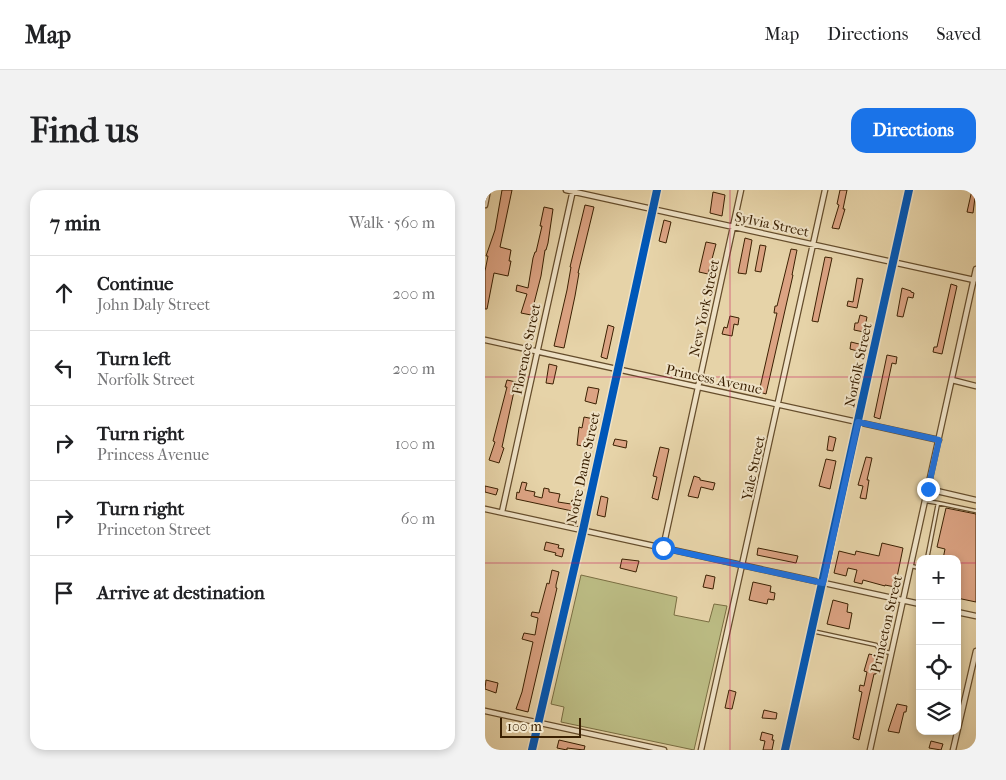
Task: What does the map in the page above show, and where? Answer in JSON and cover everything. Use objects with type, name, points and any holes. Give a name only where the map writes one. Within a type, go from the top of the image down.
[{"type":"street","points":[[485,204],[488,190]]},
{"type":"street","name":"Sylvia Street","points":[[566,190],[974,280]]},
{"type":"street","name":"Notre Dame Street","points":[[532,750],[583,530],[657,190]]},
{"type":"street","name":"New York Street","points":[[663,548],[741,190]]},
{"type":"street","name":"Yale Street","points":[[701,750],[825,190]]},
{"type":"street","name":"Norfolk Street","points":[[785,750],[909,190]]},
{"type":"street","name":"Florence Street","points":[[502,512],[572,191]]},
{"type":"street","name":"Princeton Street","points":[[869,750],[976,272]]},
{"type":"street","name":"Princess Avenue","points":[[485,340],[939,440]]},
{"type":"street","points":[[952,380],[976,386]]},
{"type":"street","points":[[928,489],[976,500]]},
{"type":"street","points":[[485,509],[916,603]]},
{"type":"street","points":[[961,613],[976,616]]},
{"type":"street","points":[[953,750],[976,650]]},
{"type":"street","points":[[485,711],[664,750]]},
{"type":"lane","points":[[926,501],[976,511]]},
{"type":"lane","points":[[928,555],[938,504]]},
{"type":"lane","points":[[911,566],[916,567]]},
{"type":"lane","points":[[812,631],[876,645],[881,651],[891,653]]},
{"type":"green space","points":[[581,575],[677,597],[674,615],[709,622],[714,604],[727,606],[694,750],[561,722],[564,707],[551,704]]},
{"type":"building","points":[[502,190],[512,190],[500,247],[511,250],[509,261],[511,261],[508,276],[494,273],[487,309],[485,309],[485,271],[488,256],[486,256],[495,230]]},
{"type":"building","points":[[840,190],[847,190],[843,209],[845,209],[839,229],[832,228],[839,205],[837,204]]},
{"type":"building","points":[[972,190],[976,190],[973,213],[967,212]]},
{"type":"building","points":[[713,192],[725,195],[722,216],[710,213]]},
{"type":"building","points":[[585,205],[594,207],[578,273],[564,348],[554,346]]},
{"type":"building","points":[[544,207],[553,209],[548,243],[531,315],[521,313],[527,294],[516,291],[517,285],[528,288],[533,258],[542,226],[540,226]]},
{"type":"building","points":[[664,220],[671,222],[666,243],[659,241]]},
{"type":"building","points":[[745,238],[752,240],[746,274],[738,273]]},
{"type":"building","points":[[706,242],[716,244],[708,274],[699,272]]},
{"type":"building","points":[[760,245],[766,246],[761,272],[755,271]]},
{"type":"building","points":[[791,249],[797,250],[793,275],[766,394],[759,392],[777,313],[774,313],[775,306],[777,306]]},
{"type":"building","points":[[825,257],[832,258],[818,322],[812,321]]},
{"type":"building","points":[[857,278],[863,279],[857,308],[847,306],[848,301],[853,302]]},
{"type":"building","points":[[951,284],[957,286],[942,354],[933,352],[934,347],[937,347]]},
{"type":"building","points":[[902,288],[914,293],[913,298],[908,297],[903,317],[897,316]]},
{"type":"building","points":[[860,315],[867,317],[864,332],[854,330],[855,323],[858,323]]},
{"type":"building","points":[[730,316],[739,318],[738,325],[734,324],[732,336],[722,334],[724,327],[727,328]]},
{"type":"building","points":[[608,325],[614,327],[607,359],[601,357]]},
{"type":"building","points":[[851,342],[863,345],[861,352],[850,349]]},
{"type":"building","points":[[887,355],[897,357],[896,364],[892,363],[880,419],[874,417]]},
{"type":"building","points":[[549,364],[557,366],[553,384],[546,383]]},
{"type":"building","points":[[507,380],[516,382],[502,447],[504,448],[499,463],[489,460],[495,442],[493,441],[507,387],[505,387]]},
{"type":"building","points":[[588,387],[599,389],[596,404],[585,401]]},
{"type":"building","points":[[584,417],[594,419],[588,447],[577,445],[579,427],[582,428]]},
{"type":"building","points":[[829,436],[836,438],[833,451],[827,450]]},
{"type":"building","points":[[615,439],[627,441],[626,448],[613,445]]},
{"type":"building","points":[[660,447],[669,449],[658,500],[652,498],[657,477],[653,476]]},
{"type":"building","points":[[866,457],[872,458],[867,480],[869,480],[866,499],[860,498],[863,486],[858,485]]},
{"type":"building","points":[[826,459],[836,461],[830,489],[819,486]]},
{"type":"building","points":[[694,476],[700,478],[700,480],[715,483],[713,490],[701,487],[698,498],[688,496]]},
{"type":"building","points":[[522,482],[527,483],[525,490],[535,492],[534,496],[542,498],[544,488],[549,489],[549,492],[560,494],[558,502],[571,504],[572,500],[575,501],[578,489],[583,491],[577,512],[516,499]]},
{"type":"building","points":[[485,486],[498,489],[496,495],[485,492]]},
{"type":"building","points":[[601,496],[608,498],[605,517],[597,515]]},
{"type":"building","points":[[946,508],[976,514],[976,602],[961,599],[961,555],[944,555],[945,549],[937,547]]},
{"type":"building","points":[[546,542],[559,545],[558,548],[564,549],[562,557],[555,555],[556,553],[544,550]]},
{"type":"building","points":[[882,543],[903,548],[895,587],[863,580],[862,584],[854,582],[857,570],[848,568],[846,576],[834,573],[839,551],[855,555],[856,551],[879,556]]},
{"type":"building","points":[[758,548],[798,556],[796,563],[757,555]]},
{"type":"building","points":[[622,559],[639,561],[636,572],[620,568]]},
{"type":"building","points":[[552,570],[559,572],[557,588],[528,712],[516,709],[522,692],[533,642],[522,639],[524,633],[535,635],[538,618],[531,616],[532,612],[539,613]]},
{"type":"building","points":[[706,575],[715,577],[713,589],[703,587]]},
{"type":"building","points":[[753,582],[771,586],[770,592],[775,593],[774,600],[768,599],[767,604],[749,600]]},
{"type":"building","points":[[833,600],[848,604],[847,612],[852,613],[849,629],[827,624]]},
{"type":"building","points":[[869,654],[878,656],[875,667],[877,668],[859,740],[853,738],[862,692],[859,691],[860,685],[864,686],[867,672],[864,671]]},
{"type":"building","points":[[486,680],[498,683],[496,693],[485,689]]},
{"type":"building","points":[[729,690],[736,692],[732,709],[725,708]]},
{"type":"building","points":[[897,704],[907,706],[899,733],[888,731]]},
{"type":"building","points":[[764,710],[777,713],[776,719],[762,718]]},
{"type":"building","points":[[762,732],[773,735],[772,750],[763,750],[765,741],[760,740]]},
{"type":"building","points":[[559,740],[585,746],[584,750],[557,748]]},
{"type":"building","points":[[931,741],[943,744],[941,750],[929,748]]},
{"type":"cycle path","points":[[532,750],[583,530],[657,190]]},
{"type":"cycle path","points":[[785,750],[909,190]]},
{"type":"route","points":[[663,548],[823,583],[858,422],[939,440],[928,489]]}]
